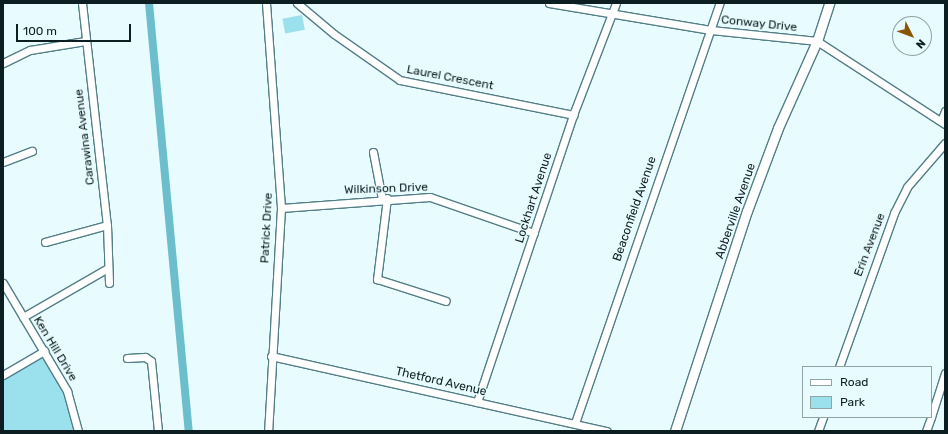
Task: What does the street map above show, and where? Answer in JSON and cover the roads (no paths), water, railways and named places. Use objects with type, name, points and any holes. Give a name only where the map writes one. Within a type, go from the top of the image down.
[{"type":"street","name":"Carawina Avenue","points":[[82,3],[85,42],[107,224],[109,283]]},
{"type":"street","name":"Patrick Drive","points":[[266,3],[281,208],[271,356],[268,431]]},
{"type":"street","name":"Laurel Crescent","points":[[297,3],[334,34],[400,80],[573,115]]},
{"type":"street","name":"Conway Drive","points":[[549,3],[610,15],[711,30],[817,41],[943,122]]},
{"type":"street","name":"Lockhart Avenue","points":[[477,402],[573,115],[610,15],[616,3]]},
{"type":"street","name":"Beaconfield Avenue","points":[[575,423],[720,3]]},
{"type":"street","name":"Abberville Avenue","points":[[675,431],[747,211],[778,128],[817,41],[829,3]]},
{"type":"street","points":[[3,64],[30,50],[85,42]]},
{"type":"street","points":[[943,122],[945,111]]},
{"type":"street","name":"Erin Avenue","points":[[839,366],[894,213],[907,186],[945,143]]},
{"type":"street","points":[[3,162],[32,151]]},
{"type":"street","points":[[373,152],[385,199],[377,279],[446,301]]},
{"type":"street","name":"Wilkinson Drive","points":[[281,208],[385,199],[430,197],[534,233]]},
{"type":"street","points":[[45,242],[107,224]]},
{"type":"street","points":[[23,317],[108,268]]},
{"type":"street","name":"Ken Hill Drive","points":[[3,283],[67,391],[78,431]]},
{"type":"street","points":[[3,375],[44,350]]},
{"type":"street","points":[[127,358],[145,356],[150,361],[158,431]]},
{"type":"street","name":"Thetford Avenue","points":[[271,356],[607,431]]},
{"type":"street","points":[[932,414],[945,373]]},
{"type":"street","points":[[818,431],[823,418]]},
{"type":"street","points":[[926,431],[931,418]]},
{"type":"waterway","points":[[149,3],[189,431]]}]
